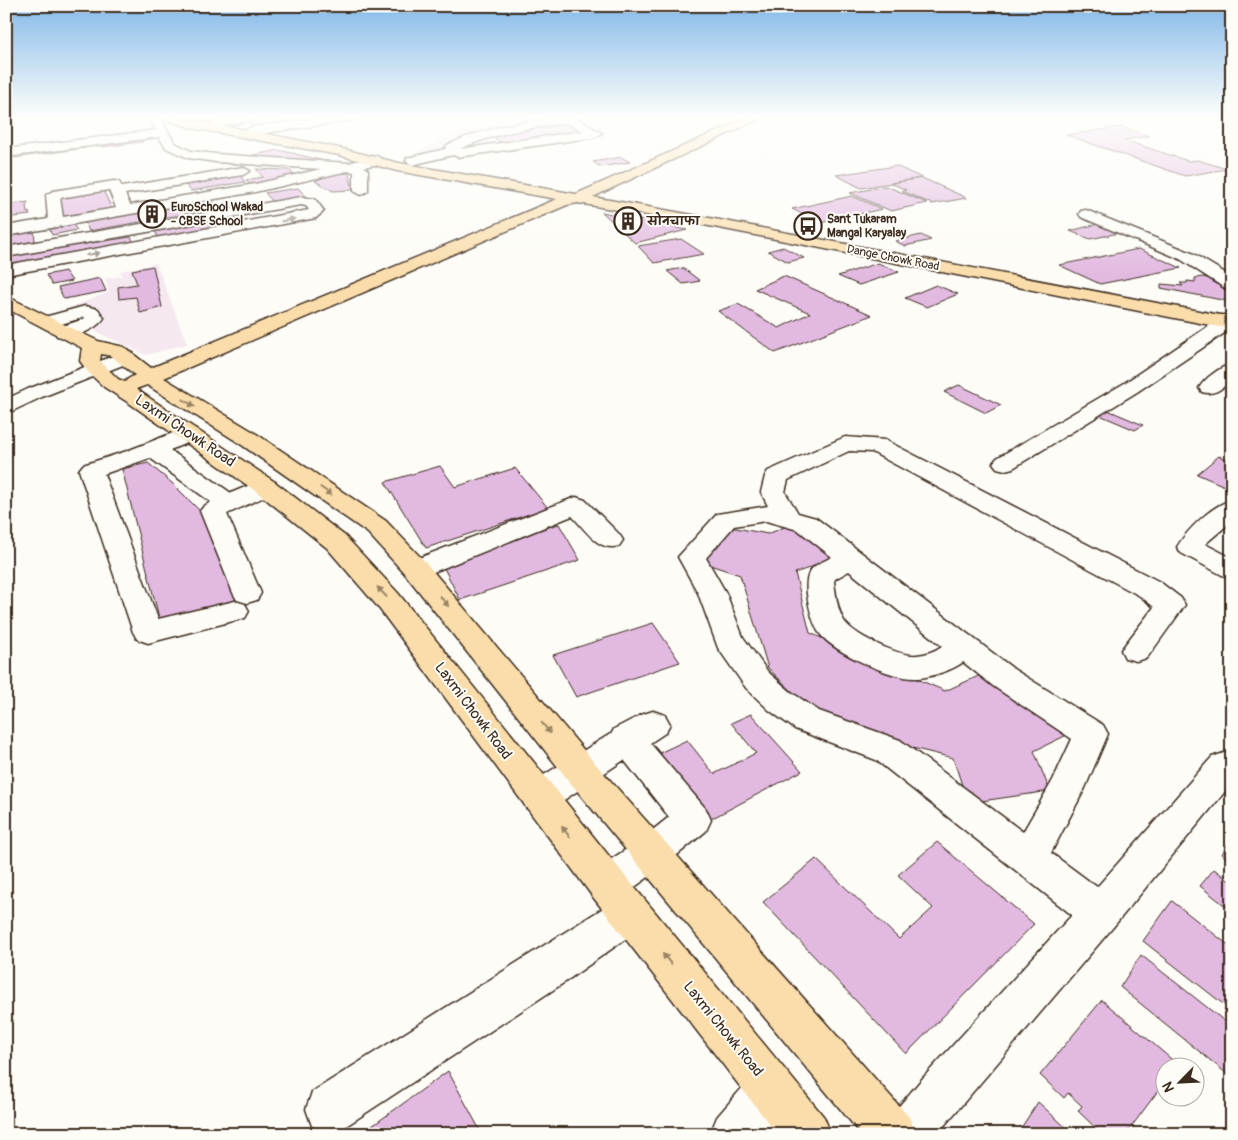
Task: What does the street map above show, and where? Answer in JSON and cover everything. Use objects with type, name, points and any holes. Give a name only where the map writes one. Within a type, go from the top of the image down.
[{"type":"main road","name":"Dange Chowk Road","points":[[418,170],[575,194]]},
{"type":"main road","name":"Dange Chowk Road","points":[[457,170],[942,263],[1210,319],[1231,319]]},
{"type":"main road","points":[[92,346],[90,361],[124,374],[296,313],[554,206],[575,194],[630,170]]},
{"type":"main road","points":[[575,194],[630,170]]},
{"type":"main road","points":[[6,301],[92,346],[117,351],[124,374]]},
{"type":"main road","name":"Laxmi Chowk Road","points":[[124,374],[188,434],[266,487],[336,542],[388,600],[618,899],[807,1134]]},
{"type":"main road","name":"Laxmi Chowk Road","points":[[124,374],[244,436],[376,527],[416,568],[581,771],[892,1134]]},
{"type":"street","points":[[127,190],[242,170]]},
{"type":"street","points":[[6,231],[255,188],[338,170]]},
{"type":"street","points":[[360,170],[361,191]]},
{"type":"street","points":[[56,223],[53,195],[114,185],[125,211]]},
{"type":"street","points":[[6,252],[301,201],[310,202],[317,210],[311,215],[247,227],[8,267]]},
{"type":"street","points":[[1086,214],[1186,256],[1232,285]]},
{"type":"street","points":[[1005,463],[1130,388],[1231,319]]},
{"type":"street","points":[[1209,388],[1232,370]]},
{"type":"street","points":[[6,408],[35,393],[124,374]]},
{"type":"street","points":[[188,434],[154,449],[91,470],[148,632],[241,602],[213,511],[266,487]]},
{"type":"street","points":[[787,517],[773,492],[777,476],[846,444],[877,444],[1132,579],[1150,589],[1171,605],[1136,650]]},
{"type":"street","points":[[154,449],[230,504]]},
{"type":"street","points":[[416,568],[576,505],[610,540]]},
{"type":"street","points":[[1232,508],[1195,539],[1190,547],[1232,569]]},
{"type":"street","points":[[1029,858],[1068,788],[1091,734],[1004,678],[807,524],[767,513],[726,520],[692,557],[712,593],[729,640],[757,680],[780,701],[807,720],[888,750],[1100,913]]},
{"type":"street","points":[[851,559],[824,573],[820,582],[823,606],[831,627],[850,643],[888,661],[916,667],[944,660],[964,647]]},
{"type":"street","points":[[328,1109],[547,969],[618,899],[652,853],[693,820],[640,732],[539,797]]},
{"type":"street","points":[[907,1134],[938,1095],[1100,913],[1224,767]]},
{"type":"street","points":[[734,1134],[771,1089]]},
{"type":"shaded area","points":[[156,263],[187,344],[146,355],[57,313],[109,292],[105,279],[122,276],[121,271]]},
{"type":"building","points":[[257,170],[289,170],[299,178],[251,186],[246,180],[263,177]]},
{"type":"building","points":[[868,170],[905,170],[922,178],[861,188],[836,175]]},
{"type":"building","points":[[1168,170],[1220,170],[1185,176]]},
{"type":"building","points":[[349,173],[353,190],[333,191],[315,181],[332,174]]},
{"type":"building","points":[[241,176],[245,182],[191,191],[186,185]]},
{"type":"building","points":[[922,178],[967,198],[932,204],[902,191],[906,190],[891,183]]},
{"type":"building","points":[[886,186],[927,203],[891,211],[850,193]]},
{"type":"building","points":[[298,188],[307,197],[274,203],[265,193]]},
{"type":"building","points":[[103,190],[113,211],[63,219],[55,197]]},
{"type":"building","points":[[852,196],[882,209],[820,223],[792,209]]},
{"type":"building","name":"EuroSchool Wakad - CBSE School","points":[[211,199],[219,208],[89,231],[84,220]]},
{"type":"building","points":[[28,202],[26,205],[27,213],[29,212],[30,215],[6,218],[6,205]]},
{"type":"building","name":"सोनचाफा","points":[[602,212],[687,230],[635,243]]},
{"type":"building","points":[[240,217],[244,222],[158,237],[155,231]]},
{"type":"building","points":[[72,223],[77,230],[52,235],[48,226]]},
{"type":"building","points":[[1098,224],[1119,233],[1090,239],[1070,231]]},
{"type":"building","points":[[34,230],[35,241],[6,246],[6,234]]},
{"type":"building","points":[[921,235],[931,240],[905,246],[895,241]]},
{"type":"building","points":[[131,237],[134,243],[13,264],[11,255]]},
{"type":"building","points":[[681,239],[704,254],[654,263],[638,246]]},
{"type":"building","points":[[783,247],[804,258],[788,262],[768,251]]},
{"type":"building","points":[[1139,249],[1181,268],[1100,284],[1059,265]]},
{"type":"building","points":[[878,263],[899,272],[859,285],[838,276]]},
{"type":"building","points":[[153,266],[162,307],[140,313],[136,297],[119,299],[118,287],[137,284],[132,270]]},
{"type":"building","points":[[683,268],[700,281],[683,284],[667,271]]},
{"type":"building","points":[[65,271],[72,281],[52,285],[46,275]]},
{"type":"building","points":[[784,276],[872,315],[775,353],[718,311],[738,304],[779,328],[810,313],[755,289]]},
{"type":"building","points":[[1203,277],[1214,280],[1214,283],[1225,288],[1224,290],[1231,291],[1232,302],[1161,288],[1161,284],[1183,286],[1180,283],[1187,283],[1187,281],[1195,282],[1195,278]]},
{"type":"building","points":[[100,278],[106,291],[64,299],[58,287]]},
{"type":"building","points":[[936,285],[958,294],[927,307],[905,298]]},
{"type":"building","points":[[959,385],[1001,405],[986,413],[944,392]]},
{"type":"building","points":[[1103,408],[1143,425],[1135,430],[1095,413]]},
{"type":"building","points":[[1219,456],[1232,462],[1232,486],[1229,488],[1197,474]]},
{"type":"building","points":[[148,463],[172,483],[205,516],[239,605],[161,626],[122,469]]},
{"type":"building","points":[[440,466],[455,487],[515,468],[548,508],[426,548],[385,482]]},
{"type":"building","points":[[796,522],[837,558],[795,573],[810,633],[945,691],[983,674],[1073,732],[1034,751],[1050,791],[968,803],[953,758],[884,741],[812,711],[768,668],[740,575],[701,562],[725,526],[768,534]]},
{"type":"building","points":[[559,524],[580,560],[460,600],[440,560]]},
{"type":"building","points":[[653,623],[680,662],[576,697],[553,655]]},
{"type":"building","points":[[751,714],[802,771],[705,822],[655,755],[687,740],[714,774],[756,753],[731,723]]},
{"type":"building","points":[[1232,837],[1232,863],[1222,854]]},
{"type":"building","points":[[937,842],[1034,924],[906,1054],[763,902],[816,859],[899,939],[933,908],[898,875]]},
{"type":"building","points":[[1214,869],[1232,883],[1232,911],[1200,886]]},
{"type":"building","points":[[1172,901],[1232,948],[1232,1011],[1143,941]]},
{"type":"building","points":[[1141,955],[1232,1027],[1232,1078],[1120,987]]},
{"type":"building","points":[[1102,1000],[1170,1058],[1156,1058],[1156,1094],[1126,1134],[1102,1134],[1078,1111],[1082,1106],[1068,1093],[1064,1098],[1040,1075]]},
{"type":"building","points":[[448,1071],[482,1134],[361,1134]]},
{"type":"building","points":[[1038,1102],[1073,1134],[1017,1134]]},
{"type":"place","name":"EuroSchool Wakad - CBSE School","points":[[152,214]]},
{"type":"place","name":"सोनचाफा","points":[[628,221]]},
{"type":"place","name":"Sant Tukaram Mangal Karyalay","points":[[808,226]]}]
